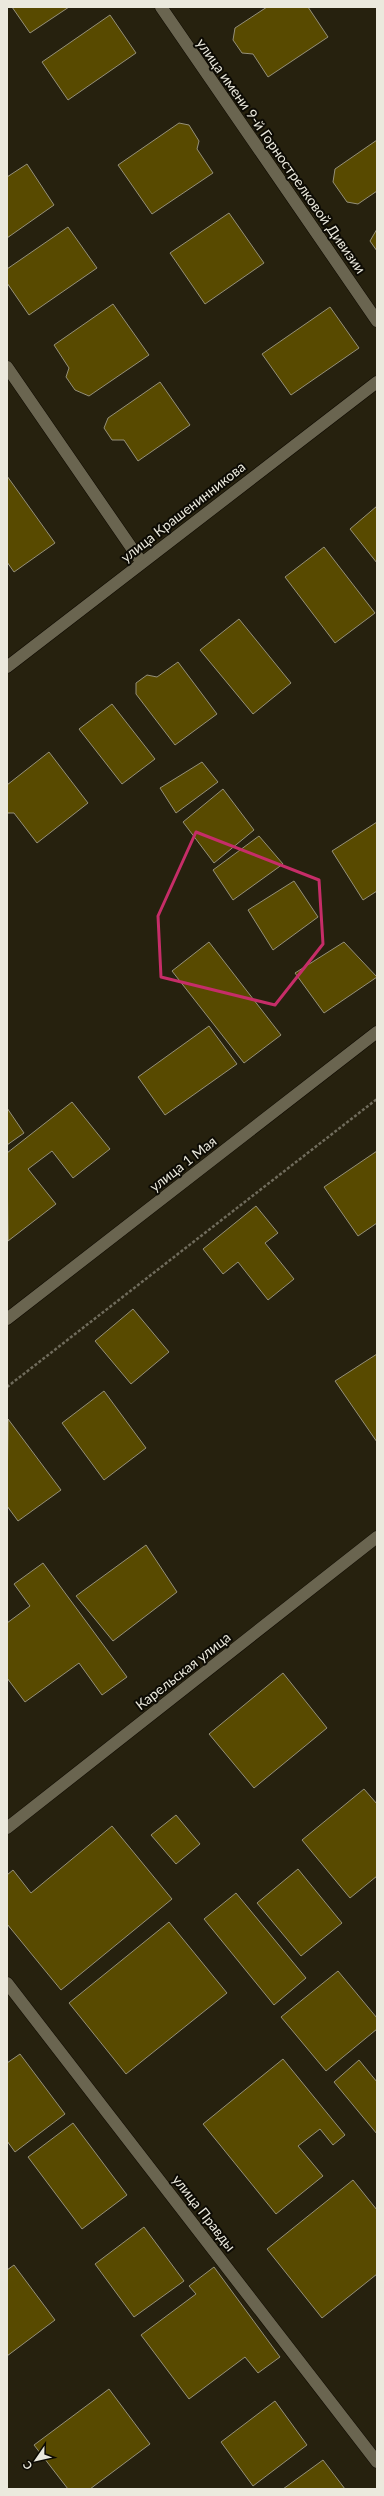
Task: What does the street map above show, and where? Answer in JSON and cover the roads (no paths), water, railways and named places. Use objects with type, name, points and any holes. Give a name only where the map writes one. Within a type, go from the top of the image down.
[{"type":"street","name":"улица имени 9-й Горнострелковой Дивизии","points":[[161,7],[377,321]]},
{"type":"street","points":[[7,367],[142,563]]},
{"type":"street","name":"улица Крашенинникова","points":[[7,667],[377,382]]},
{"type":"street","name":"улица 1 Мая","points":[[7,1319],[377,1032]]},
{"type":"street","name":"Карельская улица","points":[[7,1828],[377,1537]]},
{"type":"street","name":"улица Правды","points":[[7,1983],[377,2462]]}]
